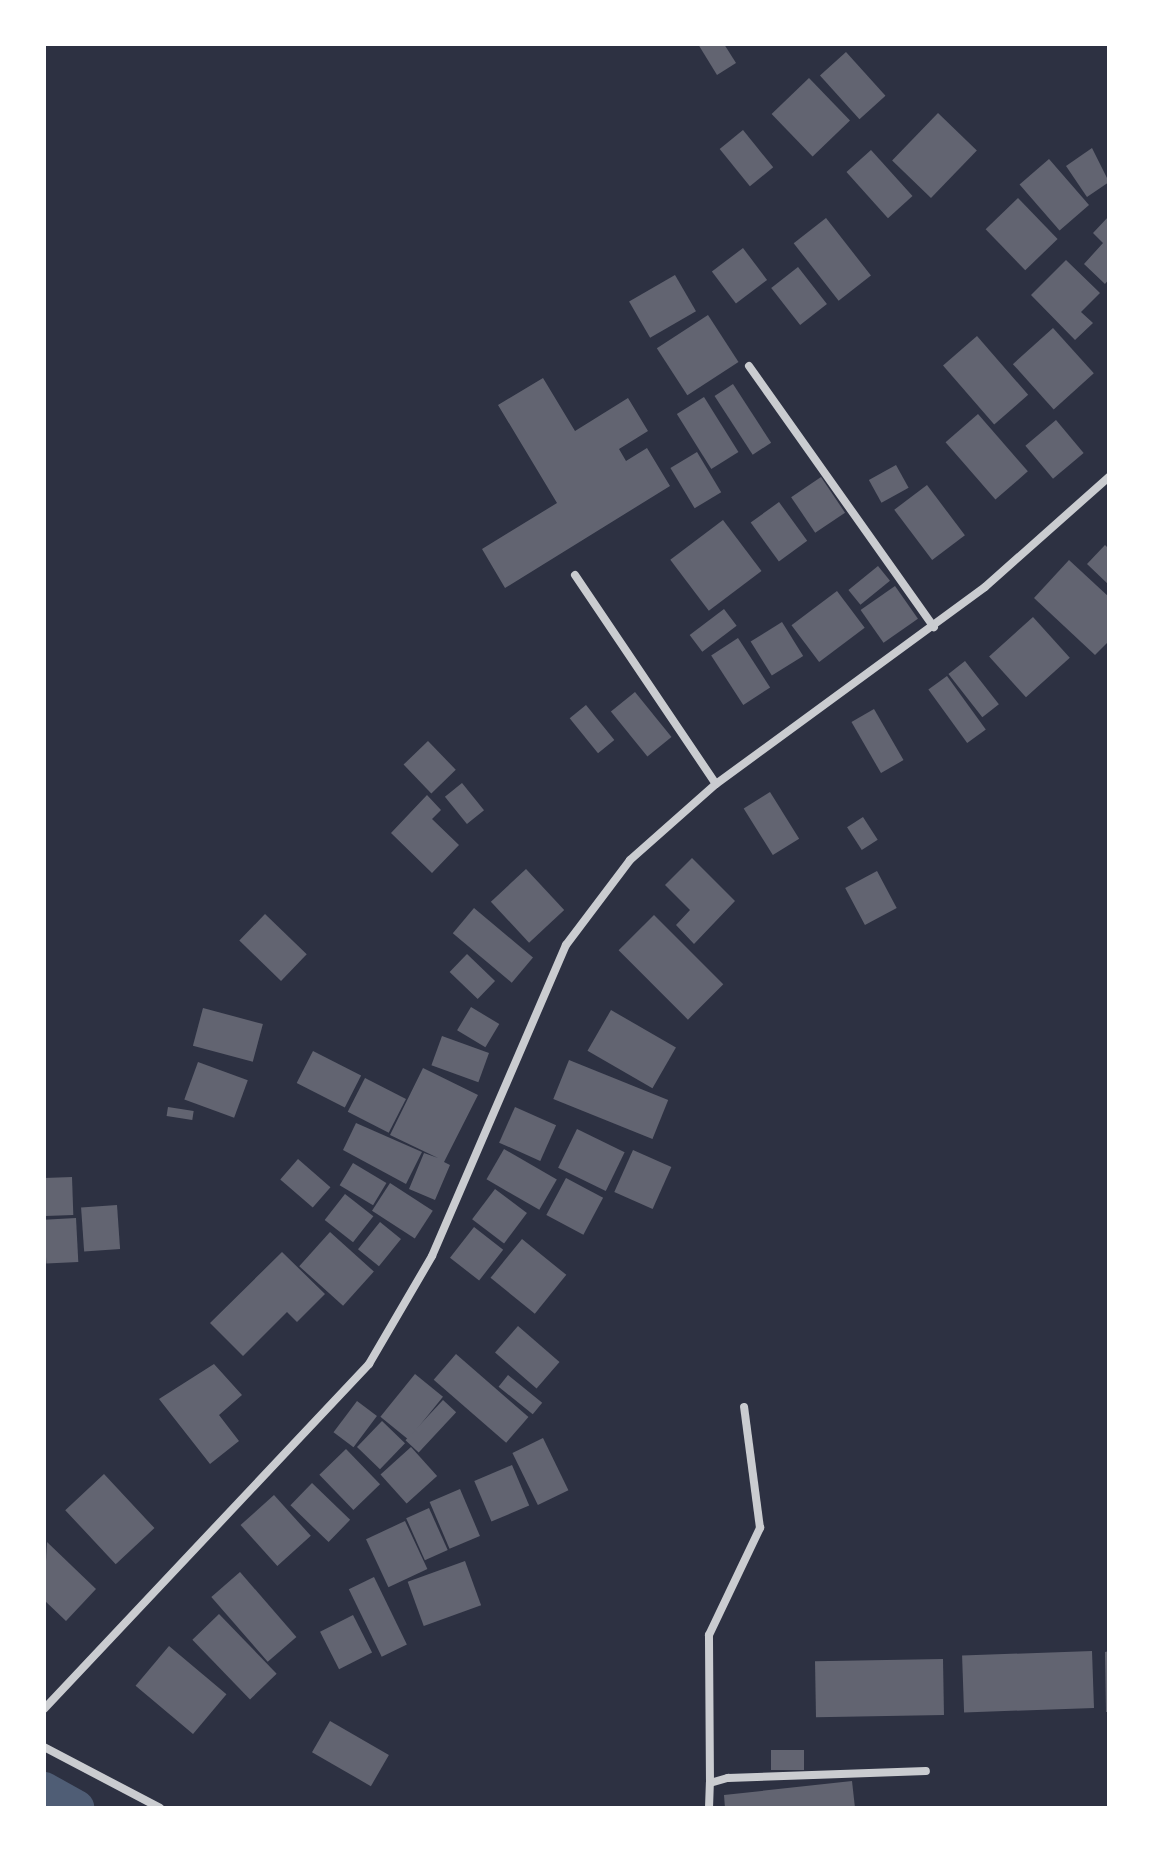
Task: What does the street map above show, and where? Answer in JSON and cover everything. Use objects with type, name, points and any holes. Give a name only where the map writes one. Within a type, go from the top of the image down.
[{"type":"street","points":[[749,366],[934,627]]},
{"type":"street","points":[[44,1709],[369,1364],[432,1256],[566,945],[630,860],[716,784],[934,627],[1109,477]]},
{"type":"street","points":[[575,575],[716,784]]},
{"type":"street","points":[[709,1808],[709,1635],[760,1528],[744,1407]]},
{"type":"street","points":[[44,1747],[160,1808]]},
{"type":"street","points":[[710,1783],[926,1771]]},
{"type":"building","points":[[698,44],[724,44],[736,63],[717,75]]},
{"type":"building","points":[[846,52],[885,96],[859,119],[820,75]]},
{"type":"building","points":[[809,78],[850,120],[813,157],[772,114]]},
{"type":"building","points":[[938,113],[977,151],[931,198],[892,160]]},
{"type":"building","points":[[743,130],[773,167],[750,186],[720,149]]},
{"type":"building","points":[[1092,148],[1109,182],[1087,197],[1066,166]]},
{"type":"building","points":[[871,150],[912,196],[888,218],[846,172]]},
{"type":"building","points":[[1049,159],[1089,205],[1060,231],[1020,185]]},
{"type":"building","points":[[1018,198],[1058,239],[1025,270],[986,229]]},
{"type":"building","points":[[1109,216],[1109,279],[1105,284],[1084,264],[1103,243],[1093,233]]},
{"type":"building","points":[[826,218],[871,276],[839,301],[794,243]]},
{"type":"building","points":[[743,248],[767,280],[736,303],[712,271]]},
{"type":"building","points":[[1066,260],[1100,293],[1081,312],[1093,323],[1075,340],[1031,295]]},
{"type":"building","points":[[798,267],[827,304],[800,325],[771,288]]},
{"type":"building","points":[[675,275],[696,311],[650,338],[629,302]]},
{"type":"building","points":[[708,315],[738,362],[687,395],[657,348]]},
{"type":"building","points":[[1053,328],[1094,373],[1054,409],[1013,364]]},
{"type":"building","points":[[977,336],[1028,395],[994,424],[943,366]]},
{"type":"building","points":[[543,378],[575,431],[628,398],[648,431],[619,449],[626,461],[647,448],[670,486],[505,588],[482,549],[557,503],[498,405]]},
{"type":"building","points":[[733,384],[771,443],[753,455],[715,396]]},
{"type":"building","points":[[704,397],[738,452],[711,469],[677,414]]},
{"type":"building","points":[[978,414],[1028,471],[995,500],[946,442]]},
{"type":"building","points":[[1056,420],[1084,453],[1053,479],[1025,446]]},
{"type":"building","points":[[697,452],[721,492],[695,508],[670,468]]},
{"type":"building","points":[[896,465],[909,488],[881,503],[869,480]]},
{"type":"building","points":[[821,477],[845,513],[815,533],[791,497]]},
{"type":"building","points":[[927,485],[965,535],[932,560],[894,510]]},
{"type":"building","points":[[779,502],[807,541],[779,561],[751,523]]},
{"type":"building","points":[[723,520],[762,571],[709,611],[670,560]]},
{"type":"building","points":[[1105,545],[1109,549],[1109,585],[1087,564]]},
{"type":"building","points":[[1069,560],[1109,597],[1109,641],[1095,655],[1034,598]]},
{"type":"building","points":[[878,566],[890,581],[860,605],[848,590]]},
{"type":"building","points":[[895,586],[918,619],[884,643],[861,610]]},
{"type":"building","points":[[837,591],[865,628],[819,662],[791,625]]},
{"type":"building","points":[[724,609],[737,626],[702,652],[690,635]]},
{"type":"building","points":[[1033,617],[1070,658],[1026,697],[989,656]]},
{"type":"building","points":[[782,622],[803,656],[772,676],[751,642]]},
{"type":"building","points":[[738,638],[770,687],[743,705],[711,655]]},
{"type":"building","points":[[965,661],[999,704],[982,717],[948,674]]},
{"type":"building","points":[[947,676],[986,729],[967,743],[928,690]]},
{"type":"building","points":[[635,692],[672,737],[647,757],[611,712]]},
{"type":"building","points":[[586,705],[614,740],[598,753],[570,718]]},
{"type":"building","points":[[874,709],[904,760],[881,773],[851,722]]},
{"type":"building","points":[[428,741],[456,770],[431,793],[404,765]]},
{"type":"building","points":[[462,783],[484,810],[467,824],[445,797]]},
{"type":"building","points":[[770,792],[799,839],[773,855],[744,808]]},
{"type":"building","points":[[427,795],[441,810],[432,819],[459,845],[432,873],[391,833]]},
{"type":"building","points":[[863,817],[878,840],[862,850],[847,827]]},
{"type":"building","points":[[692,858],[735,901],[694,944],[676,925],[690,910],[665,885]]},
{"type":"building","points":[[526,869],[564,910],[529,943],[491,902]]},
{"type":"building","points":[[877,871],[897,908],[865,925],[845,888]]},
{"type":"building","points":[[474,908],[533,957],[512,983],[453,933]]},
{"type":"building","points":[[265,914],[307,954],[281,981],[239,941]]},
{"type":"building","points":[[654,915],[723,984],[688,1020],[619,950]]},
{"type":"building","points":[[467,954],[495,981],[478,999],[450,972]]},
{"type":"building","points":[[471,1007],[499,1024],[485,1047],[457,1030]]},
{"type":"building","points":[[203,1008],[263,1024],[253,1062],[193,1046]]},
{"type":"building","points":[[611,1010],[676,1048],[652,1088],[588,1051]]},
{"type":"building","points":[[442,1036],[489,1053],[478,1082],[431,1065]]},
{"type":"building","points":[[313,1051],[361,1076],[345,1108],[297,1083]]},
{"type":"building","points":[[569,1060],[668,1100],[652,1139],[553,1099]]},
{"type":"building","points":[[198,1062],[248,1080],[234,1118],[184,1100]]},
{"type":"building","points":[[423,1068],[478,1095],[444,1162],[450,1165],[435,1200],[409,1189],[424,1153],[438,1158],[390,1135]]},
{"type":"building","points":[[365,1078],[406,1099],[389,1133],[348,1112]]},
{"type":"building","points":[[168,1107],[194,1111],[192,1120],[167,1116]]},
{"type":"building","points":[[515,1107],[556,1125],[540,1161],[499,1143]]},
{"type":"building","points":[[356,1123],[422,1152],[406,1184],[343,1150]]},
{"type":"building","points":[[577,1129],[625,1152],[606,1191],[558,1168]]},
{"type":"building","points":[[504,1149],[557,1180],[539,1210],[486,1179]]},
{"type":"building","points":[[633,1150],[671,1167],[653,1209],[614,1192]]},
{"type":"building","points":[[298,1159],[330,1187],[313,1208],[280,1179]]},
{"type":"building","points":[[353,1163],[386,1183],[373,1205],[340,1185]]},
{"type":"building","points":[[72,1177],[73,1215],[45,1216],[44,1178]]},
{"type":"building","points":[[566,1178],[603,1198],[583,1235],[546,1215]]},
{"type":"building","points":[[390,1183],[433,1211],[415,1238],[372,1211]]},
{"type":"building","points":[[495,1189],[527,1213],[504,1243],[472,1219]]},
{"type":"building","points":[[345,1194],[373,1216],[353,1242],[325,1220]]},
{"type":"building","points":[[117,1205],[120,1249],[84,1251],[81,1208]]},
{"type":"building","points":[[76,1218],[78,1262],[46,1264],[44,1220]]},
{"type":"building","points":[[380,1222],[401,1239],[379,1266],[358,1249]]},
{"type":"building","points":[[474,1227],[503,1250],[479,1281],[450,1258]]},
{"type":"building","points":[[330,1232],[374,1271],[343,1306],[299,1266]]},
{"type":"building","points":[[522,1239],[566,1275],[535,1314],[491,1278]]},
{"type":"building","points":[[282,1252],[325,1294],[297,1322],[287,1312],[243,1356],[210,1323]]},
{"type":"building","points":[[518,1326],[560,1362],[537,1388],[495,1352]]},
{"type":"building","points":[[456,1354],[528,1417],[506,1443],[434,1380]]},
{"type":"building","points":[[214,1364],[242,1395],[219,1415],[239,1441],[210,1464],[159,1399]]},
{"type":"building","points":[[415,1374],[443,1397],[408,1439],[380,1417]]},
{"type":"building","points":[[508,1375],[542,1403],[533,1414],[499,1387]]},
{"type":"building","points":[[443,1400],[456,1412],[419,1453],[405,1440]]},
{"type":"building","points":[[357,1401],[377,1416],[353,1447],[334,1432]]},
{"type":"building","points":[[382,1421],[405,1443],[380,1469],[357,1447]]},
{"type":"building","points":[[543,1438],[568,1490],[538,1505],[512,1453]]},
{"type":"building","points":[[411,1447],[437,1476],[407,1503],[381,1474]]},
{"type":"building","points":[[346,1449],[380,1484],[353,1510],[319,1475]]},
{"type":"building","points":[[512,1465],[529,1506],[491,1522],[474,1481]]},
{"type":"building","points":[[104,1474],[154,1528],[116,1564],[65,1510]]},
{"type":"building","points":[[312,1483],[350,1520],[329,1542],[290,1505]]},
{"type":"building","points":[[460,1489],[480,1536],[450,1549],[430,1502]]},
{"type":"building","points":[[274,1495],[311,1536],[277,1566],[241,1525]]},
{"type":"building","points":[[429,1508],[448,1550],[425,1560],[406,1518]]},
{"type":"building","points":[[405,1521],[427,1569],[388,1587],[366,1539]]},
{"type":"building","points":[[47,1542],[96,1589],[66,1621],[44,1600]]},
{"type":"building","points":[[465,1561],[481,1605],[424,1626],[408,1582]]},
{"type":"building","points":[[240,1572],[296,1637],[268,1662],[211,1597]]},
{"type":"building","points":[[374,1577],[407,1644],[382,1657],[349,1589]]},
{"type":"building","points":[[219,1614],[277,1674],[250,1699],[192,1640]]},
{"type":"building","points":[[353,1615],[372,1652],[339,1669],[320,1632]]},
{"type":"building","points":[[169,1646],[226,1694],[193,1734],[136,1686]]},
{"type":"building","points":[[1092,1651],[1094,1708],[964,1713],[962,1656]]},
{"type":"building","points":[[1109,1651],[1109,1712],[1106,1712],[1105,1652]]},
{"type":"building","points":[[943,1659],[944,1715],[816,1717],[815,1661]]},
{"type":"building","points":[[330,1721],[389,1755],[371,1786],[312,1752]]},
{"type":"building","points":[[771,1750],[804,1750],[804,1770],[771,1770]]},
{"type":"building","points":[[852,1781],[855,1808],[725,1808],[724,1795]]},
{"type":"waterway","points":[[44,1790],[76,1808]]}]
